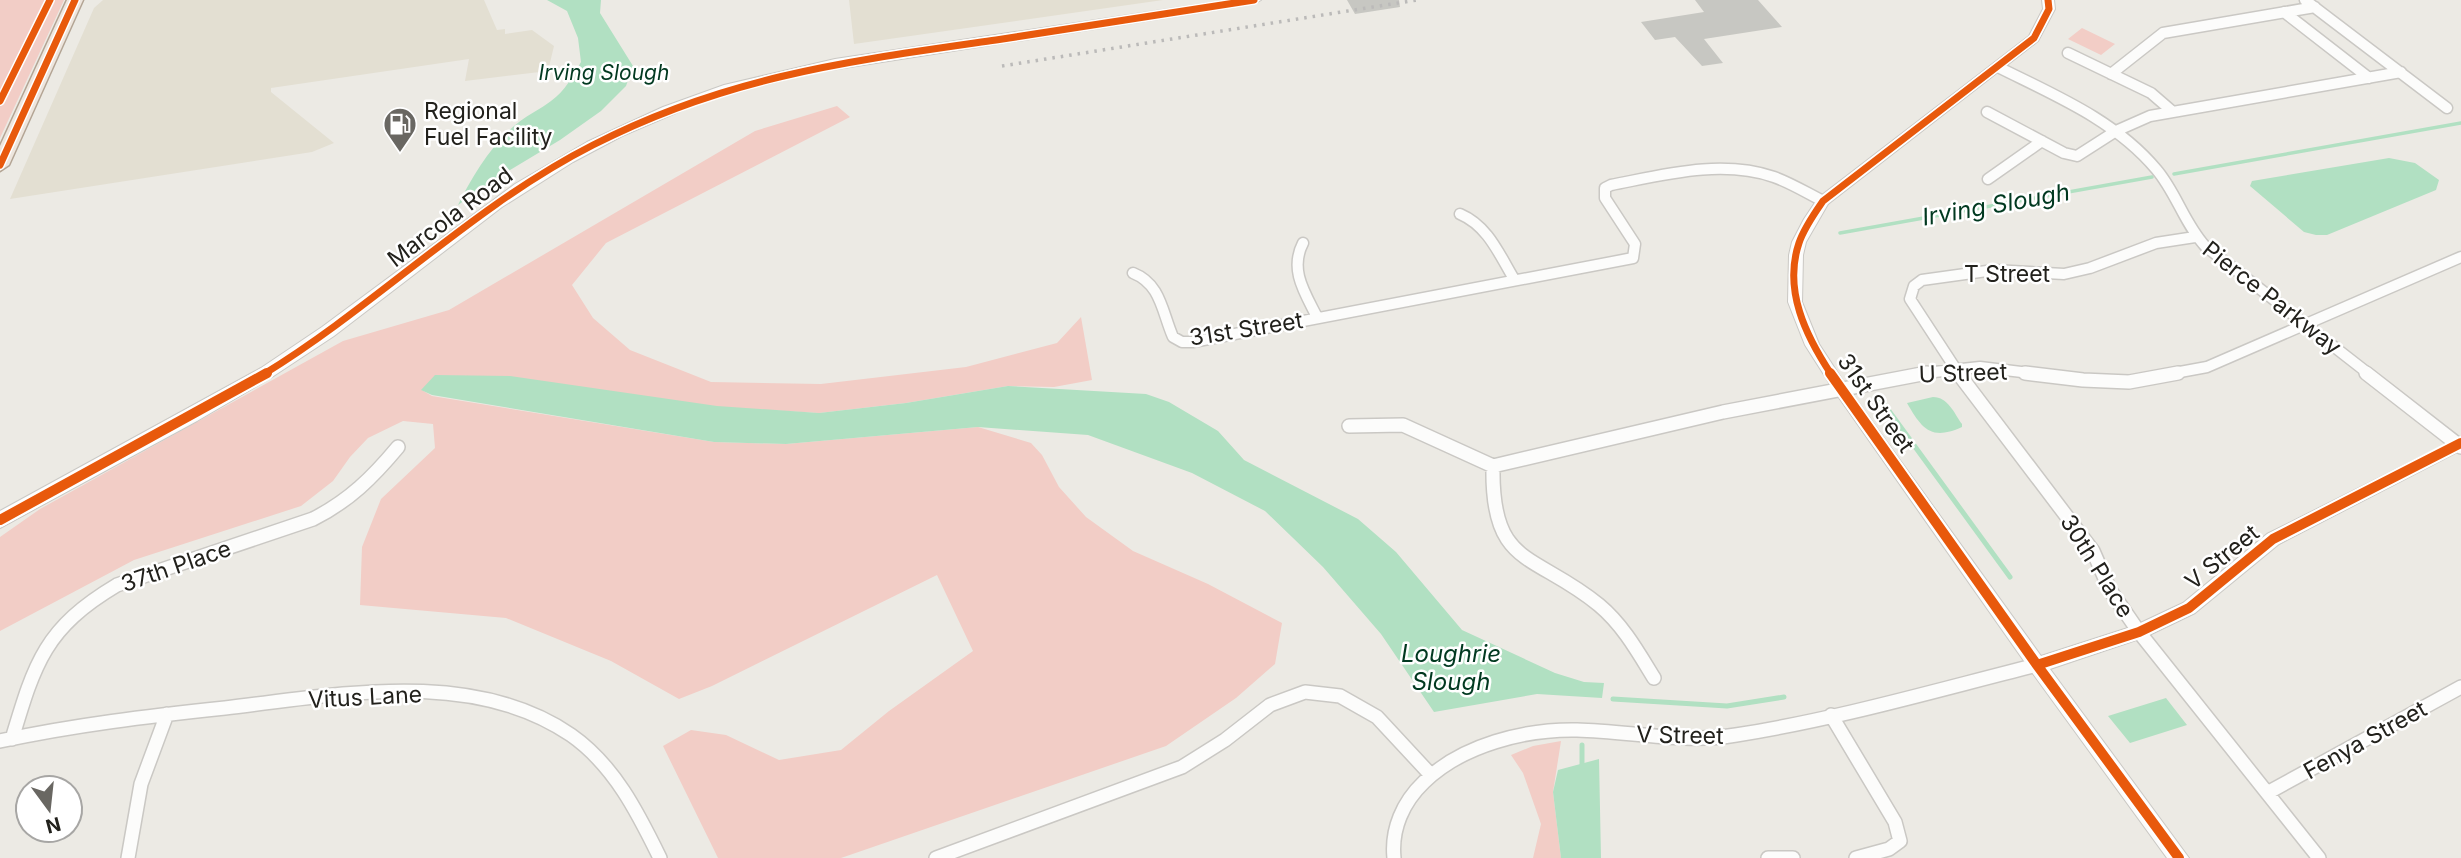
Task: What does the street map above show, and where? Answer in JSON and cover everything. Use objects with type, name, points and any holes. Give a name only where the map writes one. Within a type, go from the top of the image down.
[{"type":"main road","points":[[0,165],[75,0]]},
{"type":"main road","name":"Marcola Road","points":[[0,520],[223,398],[299,352],[360,309],[496,203],[555,166],[617,133],[693,101],[745,83],[834,63],[1254,0]]},
{"type":"street","name":"31st Street","points":[[2048,0],[2049,9],[2034,38],[1823,201],[1799,242],[1795,302],[1812,345],[1840,388],[2037,665],[2179,858]]},
{"type":"street","points":[[2305,0],[2447,108]]},
{"type":"street","points":[[2110,74],[2163,33],[2315,7]]},
{"type":"street","points":[[2284,12],[2369,78]]},
{"type":"street","points":[[2067,53],[2151,93],[2173,112]]},
{"type":"street","name":"Pierce Parkway","points":[[1998,67],[2079,108],[2116,131],[2160,174],[2195,237],[2304,326],[2460,445]]},
{"type":"street","points":[[1987,112],[2064,153],[2077,156],[2116,131],[2150,116],[2402,72]]},
{"type":"street","points":[[1988,178],[2042,141]]},
{"type":"street","name":"31st Street","points":[[1133,273],[1150,280],[1155,286],[1173,337],[1182,342],[1193,342],[1514,279],[1606,262],[1627,261],[1633,258],[1635,244],[1605,198],[1605,188],[1611,185],[1699,170],[1739,170],[1772,177],[1823,201]]},
{"type":"street","points":[[1460,214],[1477,222],[1484,230],[1514,279]]},
{"type":"street","name":"T Street","points":[[1956,370],[1910,299],[1914,286],[1922,280],[1994,270],[2064,274],[2090,268],[2156,243],[2195,237]]},
{"type":"street","name":"31st Street","points":[[1303,243],[1295,258],[1295,268],[1317,317]]},
{"type":"street","name":"U Street","points":[[1493,466],[1632,431],[1905,375],[1980,367],[2083,380],[2143,380],[2207,367],[2461,257]]},
{"type":"street","name":"30th Place","points":[[1956,370],[2093,551],[2110,590],[2139,632],[2319,858]]},
{"type":"street","points":[[1349,426],[1403,425],[1493,466],[1491,489],[1495,515],[1500,532],[1514,551],[1587,596],[1623,627],[1654,678]]},
{"type":"street","name":"V Street","points":[[1394,858],[1396,823],[1409,797],[1430,774],[1466,752],[1514,737],[1552,731],[1589,730],[1714,739],[1778,729],[2037,665],[2139,632],[2189,608],[2273,539],[2460,445]]},
{"type":"street","name":"37th Place","points":[[6,740],[44,643],[65,619],[90,599],[117,585],[313,519],[342,505],[361,491],[398,447]]},
{"type":"street","name":"Fenya Street","points":[[2269,792],[2461,687]]},
{"type":"street","name":"Vitus Lane","points":[[6,740],[103,721],[404,691],[455,695],[506,705],[553,723],[587,748],[609,770],[637,809],[660,858]]},
{"type":"street","points":[[936,858],[1182,768],[1225,740],[1270,705],[1305,692],[1340,696],[1377,718],[1430,774]]},
{"type":"street","points":[[128,858],[131,826],[144,769],[167,715]]},
{"type":"street","points":[[1831,715],[1895,822],[1900,841],[1889,849],[1856,858]]},
{"type":"street","points":[[1768,858],[1793,858]]},
{"type":"shaded area","points":[[0,0],[64,0],[0,138]]},
{"type":"shaded area","points":[[103,0],[484,0],[497,30],[505,29],[505,34],[532,30],[554,46],[548,71],[465,81],[469,59],[271,88],[271,92],[334,143],[312,152],[10,199],[94,8]]},
{"type":"shaded area","points":[[849,0],[1163,0],[854,44]]},
{"type":"shaded area","points":[[2082,28],[2115,44],[2101,55],[2068,39]]},
{"type":"shaded area","points":[[837,106],[850,117],[606,243],[572,285],[593,318],[630,350],[711,382],[821,384],[966,367],[1057,343],[1081,317],[1092,380],[1054,387],[1008,386],[906,403],[819,413],[422,390],[432,396],[714,442],[786,444],[978,427],[1031,443],[1042,455],[1059,487],[1086,517],[1133,551],[1208,584],[1282,623],[1275,664],[1236,698],[1166,746],[841,858],[718,858],[663,746],[691,730],[726,735],[779,760],[841,750],[889,711],[973,651],[937,575],[712,686],[679,699],[611,661],[506,618],[360,605],[362,547],[381,499],[435,448],[433,424],[403,421],[368,438],[333,481],[301,506],[134,560],[0,631],[0,537],[40,509],[343,341],[449,310],[755,131]]},
{"type":"shaded area","points":[[1561,741],[1553,792],[1561,858],[1533,858],[1541,824],[1523,773],[1511,755],[1533,746]]},
{"type":"water","name":"Irving Slough","points":[[547,0],[601,0],[600,13],[633,66],[626,86],[601,111],[458,205],[477,171],[500,139],[519,122],[556,97],[581,62],[578,38],[567,11]]},
{"type":"water","points":[[2389,158],[2415,163],[2439,180],[2436,190],[2327,235],[2304,232],[2250,186],[2252,181]]},
{"type":"water","name":"Loughrie Slough","points":[[435,375],[510,376],[717,406],[819,413],[906,403],[1008,386],[1146,394],[1169,402],[1218,431],[1244,460],[1358,519],[1396,552],[1462,630],[1555,673],[1584,682],[1604,683],[1602,698],[1537,694],[1434,712],[1381,634],[1323,567],[1265,511],[1192,473],[1088,435],[978,427],[786,444],[714,442],[432,395],[421,390]]},
{"type":"water","points":[[1933,397],[1947,403],[1962,427],[1942,433],[1923,426],[1907,403]]},
{"type":"water","points":[[2166,698],[2187,725],[2130,743],[2108,716]]},
{"type":"water","points":[[1599,759],[1601,858],[1561,858],[1553,792],[1558,770]]},
{"type":"building","points":[[1347,0],[1399,0],[1400,7],[1355,14]]},
{"type":"building","points":[[1695,0],[1758,0],[1782,27],[1704,39],[1723,63],[1702,66],[1675,37],[1655,40],[1641,22],[1704,12]]},
{"type":"waterway","name":"Irving Slough","points":[[2174,174],[2461,123]]},
{"type":"waterway","name":"Irving Slough","points":[[1840,233],[2152,177]]},
{"type":"waterway","points":[[1881,400],[2010,577]]},
{"type":"waterway","points":[[1613,699],[1727,706],[1784,697]]},
{"type":"waterway","points":[[1582,745],[1582,767]]},
{"type":"railway","points":[[1002,66],[1417,0]]},
{"type":"cycle path","points":[[0,101],[50,0]]},
{"type":"cycle path","points":[[0,165],[75,0]]},
{"type":"cycle path","points":[[0,520],[267,373],[328,331],[520,187],[592,145],[668,110],[729,88],[799,70],[1254,0]]},
{"type":"cycle path","points":[[2048,0],[2049,9],[2034,38],[1823,201],[1799,242],[1796,255],[1795,302],[1812,345],[1840,388],[2037,665],[2179,858]]},
{"type":"cycle path","points":[[2037,665],[2139,632],[2189,608],[2273,539],[2461,443]]},
{"type":"place","name":"Regional Fuel Facility","points":[[400,154]]}]
